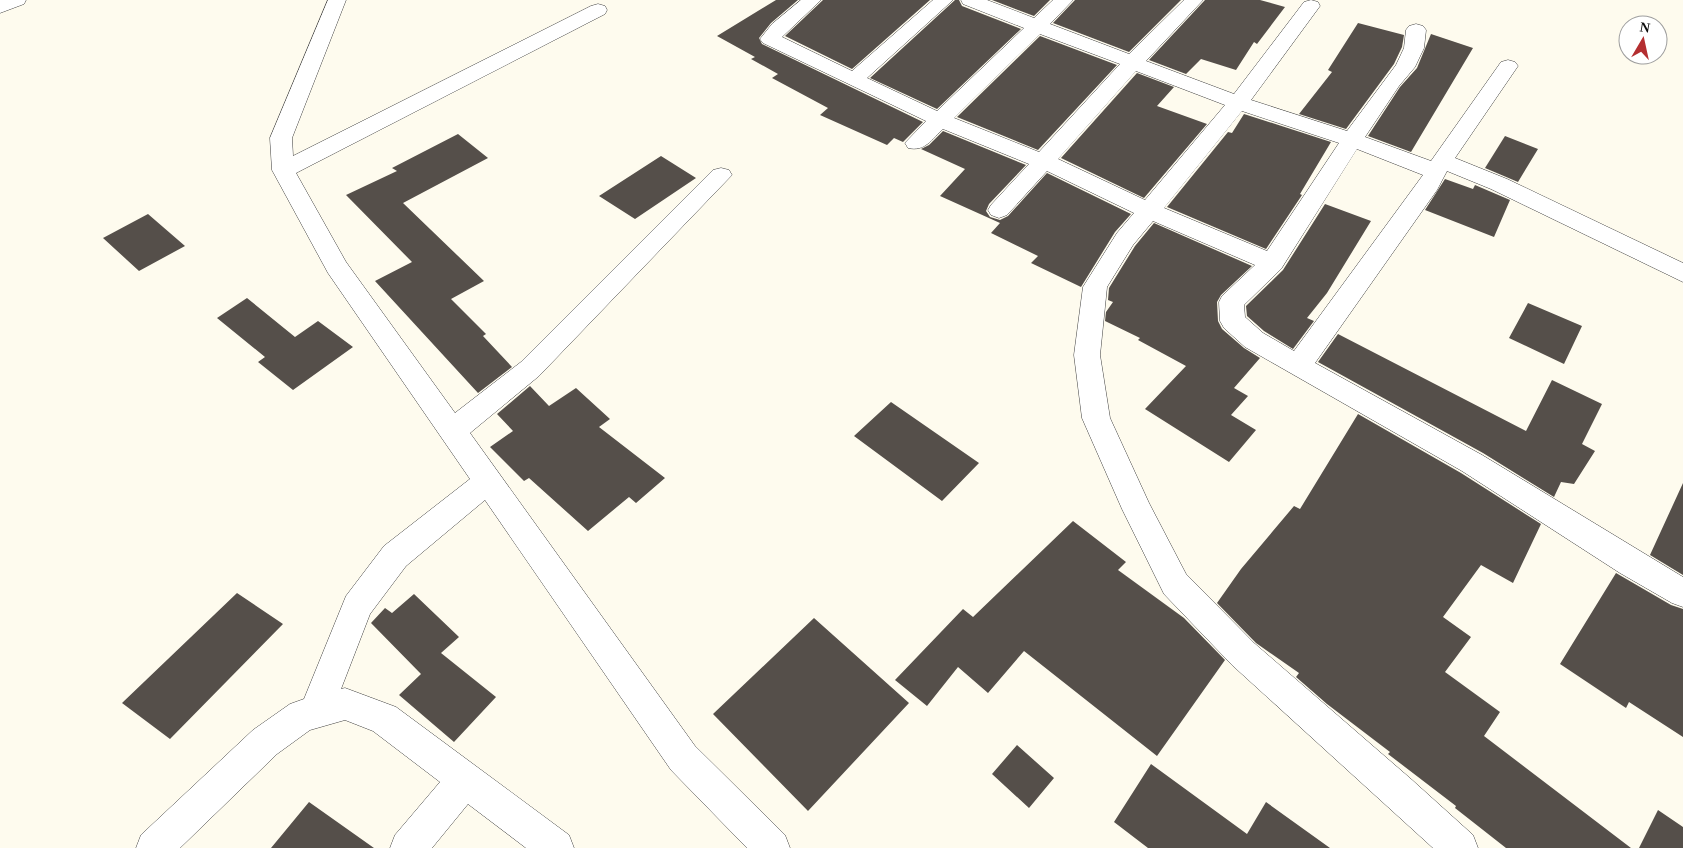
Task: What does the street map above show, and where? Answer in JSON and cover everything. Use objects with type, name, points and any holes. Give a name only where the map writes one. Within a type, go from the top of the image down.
[{"type":"street","points":[[0,7],[17,0]]},
{"type":"street","points":[[337,0],[281,138],[283,170],[337,266],[683,758],[772,848]]},
{"type":"street","points":[[812,0],[779,28],[770,39],[940,120],[1044,161],[1272,263]]},
{"type":"street","points":[[853,80],[944,0]]},
{"type":"street","points":[[970,0],[1238,103],[1498,184],[1683,273]]},
{"type":"street","points":[[916,143],[1064,0]]},
{"type":"street","points":[[999,210],[1132,63],[1194,0]]},
{"type":"street","points":[[1311,6],[1238,103],[1125,239],[1095,287],[1087,355],[1096,418],[1137,509],[1175,584],[1242,654],[1399,791],[1460,848]]},
{"type":"street","points":[[283,170],[598,10]]},
{"type":"street","points":[[1416,30],[1414,48],[1405,67],[1392,82],[1352,140],[1272,263],[1231,302],[1233,321],[1254,340],[1472,463],[1631,563],[1683,593]]},
{"type":"street","points":[[1298,366],[1429,185],[1438,166],[1508,66]]},
{"type":"street","points":[[454,431],[530,369],[721,175]]},
{"type":"street","points":[[315,713],[357,606],[389,563],[395,556],[488,481]]},
{"type":"street","points":[[154,848],[265,742],[302,716],[345,704],[384,719],[556,848]]},
{"type":"street","points":[[408,848],[465,780]]},
{"type":"building","points":[[776,0],[798,0],[771,23],[759,38],[762,44],[923,122],[903,142],[894,138],[887,145],[820,115],[828,108],[772,78],[778,74],[751,59],[755,57],[717,36]]},
{"type":"building","points":[[823,0],[930,0],[852,69],[785,36]]},
{"type":"building","points":[[955,0],[959,0],[962,6],[1021,29],[937,109],[870,78]]},
{"type":"building","points":[[992,0],[1050,0],[1034,16]]},
{"type":"building","points":[[1075,0],[1181,0],[1129,52],[1053,23]]},
{"type":"building","points":[[1205,0],[1260,0],[1285,7],[1257,44],[1254,42],[1236,70],[1201,59],[1186,74],[1149,60]]},
{"type":"building","points":[[1358,23],[1404,35],[1402,47],[1394,64],[1346,129],[1299,114],[1332,72],[1328,70]]},
{"type":"building","points":[[1431,34],[1473,48],[1411,152],[1368,136],[1400,87],[1417,68]]},
{"type":"building","points":[[1040,36],[1117,65],[1038,150],[957,117]]},
{"type":"building","points":[[1137,73],[1174,87],[1157,106],[1207,124],[1144,198],[1061,158]]},
{"type":"building","points":[[1244,114],[1331,142],[1300,194],[1302,195],[1266,249],[1167,207],[1228,132],[1232,133]]},
{"type":"building","points":[[943,131],[1026,165],[989,204],[986,211],[990,217],[1000,220],[1008,216],[1047,173],[1131,214],[1115,232],[1081,287],[1031,263],[1038,256],[991,233],[1000,223],[940,196],[965,169],[921,149],[929,145]]},
{"type":"building","points":[[458,134],[488,158],[403,203],[484,281],[451,299],[486,334],[483,336],[512,367],[478,393],[375,281],[412,262],[346,195],[397,171],[392,168]]},
{"type":"building","points":[[1505,136],[1538,149],[1518,182],[1485,168]]},
{"type":"building","points":[[661,156],[696,178],[635,219],[599,196]]},
{"type":"building","points":[[1445,179],[1473,189],[1475,185],[1510,200],[1494,237],[1425,210]]},
{"type":"building","points":[[1325,204],[1371,221],[1327,293],[1307,318],[1314,321],[1293,349],[1264,331],[1247,316],[1246,306],[1283,270]]},
{"type":"building","points":[[148,214],[185,246],[139,271],[103,238]]},
{"type":"building","points":[[1154,223],[1252,266],[1221,295],[1217,302],[1218,321],[1222,329],[1244,348],[1260,358],[1234,388],[1248,396],[1231,415],[1256,430],[1229,462],[1145,409],[1186,366],[1138,340],[1140,338],[1105,321],[1106,312],[1113,302],[1108,300],[1109,288],[1135,246]]},
{"type":"building","points":[[247,298],[295,337],[318,321],[353,347],[293,390],[258,362],[265,357],[217,318]]},
{"type":"building","points":[[1528,303],[1582,326],[1564,364],[1509,338]]},
{"type":"building","points":[[1338,334],[1526,431],[1552,380],[1602,404],[1582,444],[1595,451],[1574,484],[1561,482],[1554,497],[1483,453],[1318,362]]},
{"type":"building","points":[[530,386],[549,406],[576,388],[610,419],[599,427],[665,478],[636,503],[629,497],[588,531],[529,478],[524,481],[490,447],[513,431],[497,414]]},
{"type":"building","points":[[891,402],[979,463],[942,501],[854,436]]},
{"type":"building","points":[[1358,414],[1461,473],[1541,524],[1513,583],[1481,565],[1443,617],[1471,637],[1445,672],[1500,712],[1484,736],[1631,848],[1506,848],[1455,808],[1456,806],[1388,754],[1390,752],[1327,704],[1296,677],[1299,673],[1256,643],[1217,603],[1241,569],[1294,506],[1300,509]]},
{"type":"building","points":[[1683,483],[1683,575],[1650,555]]},
{"type":"building","points":[[1073,521],[1126,562],[1118,570],[1184,618],[1225,660],[1157,756],[1024,651],[988,693],[958,667],[927,706],[895,680],[963,609],[973,617]]},
{"type":"building","points":[[1616,573],[1671,605],[1683,609],[1683,737],[1629,702],[1626,708],[1560,664]]},
{"type":"building","points":[[237,593],[283,624],[170,739],[122,703]]},
{"type":"building","points":[[414,594],[459,637],[441,653],[496,697],[454,742],[399,695],[421,674],[371,623],[385,608],[392,613]]},
{"type":"building","points":[[814,618],[909,703],[808,811],[713,714]]},
{"type":"building","points":[[1017,745],[1054,778],[1029,808],[992,774]]},
{"type":"building","points":[[1151,764],[1247,834],[1266,802],[1330,848],[1148,848],[1114,822]]},
{"type":"building","points":[[309,802],[374,848],[271,848]]},
{"type":"building","points":[[1658,810],[1683,827],[1683,848],[1639,848]]}]
